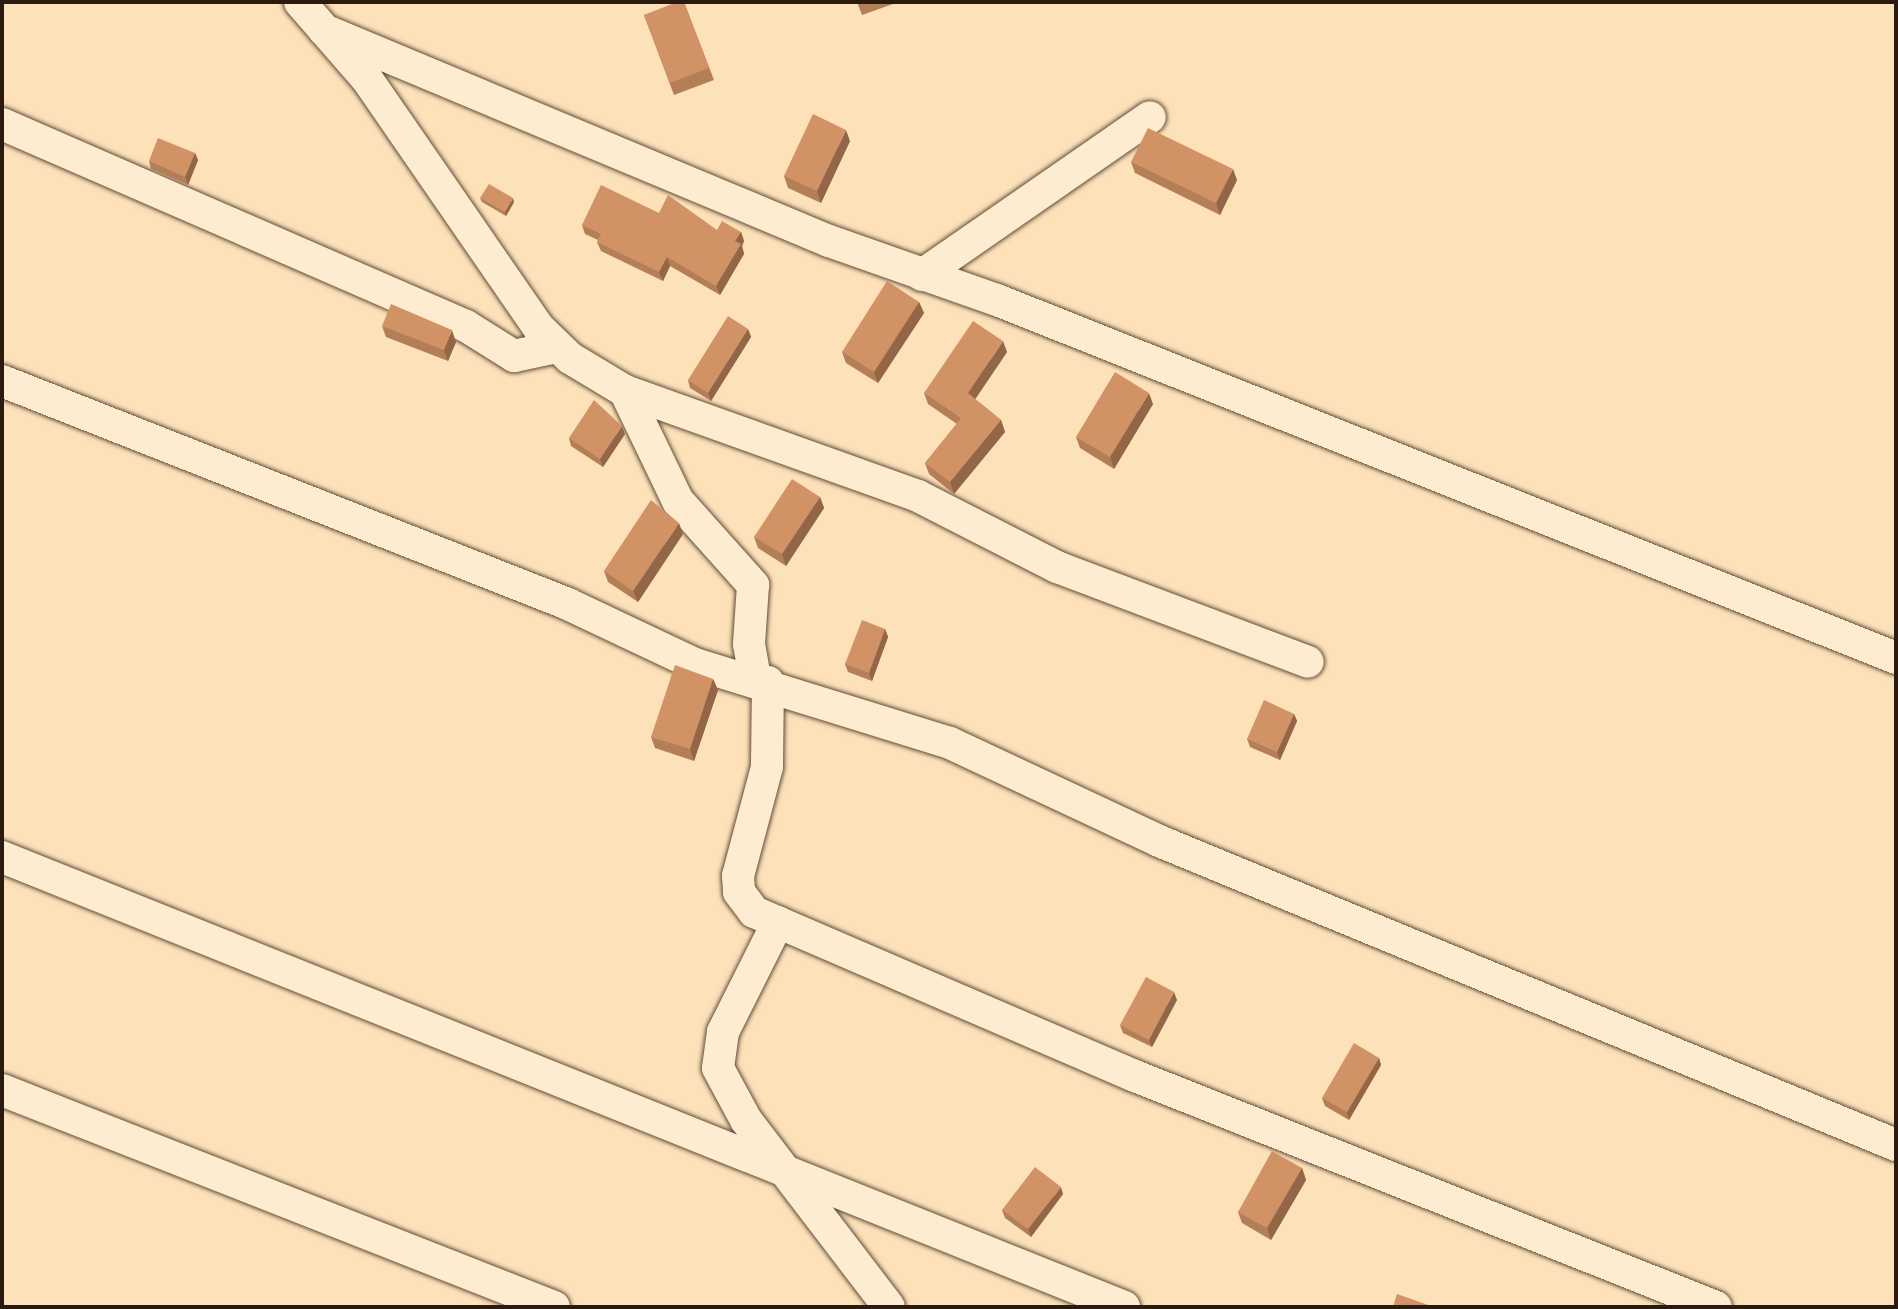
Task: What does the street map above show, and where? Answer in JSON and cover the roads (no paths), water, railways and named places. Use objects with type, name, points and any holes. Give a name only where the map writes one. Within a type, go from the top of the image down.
[{"type":"street","points":[[300,2],[367,79],[556,347],[625,391],[918,496],[1057,567],[1308,662]]},
{"type":"street","points":[[324,30],[922,275],[1896,658]]},
{"type":"street","points":[[922,275],[1150,117]]},
{"type":"street","points":[[2,124],[466,326],[514,356],[556,347]]},
{"type":"street","points":[[2,381],[568,604],[695,664],[762,680],[864,720],[950,743],[1159,841],[1896,1145]]},
{"type":"street","points":[[625,391],[678,501],[753,585],[749,644],[762,680],[767,767],[738,876],[746,905],[778,922],[1110,1066],[1716,1307]]},
{"type":"street","points":[[2,857],[1124,1307]]},
{"type":"street","points":[[778,922],[717,1052],[729,1095],[889,1307]]},
{"type":"street","points":[[2,1090],[554,1307]]}]
